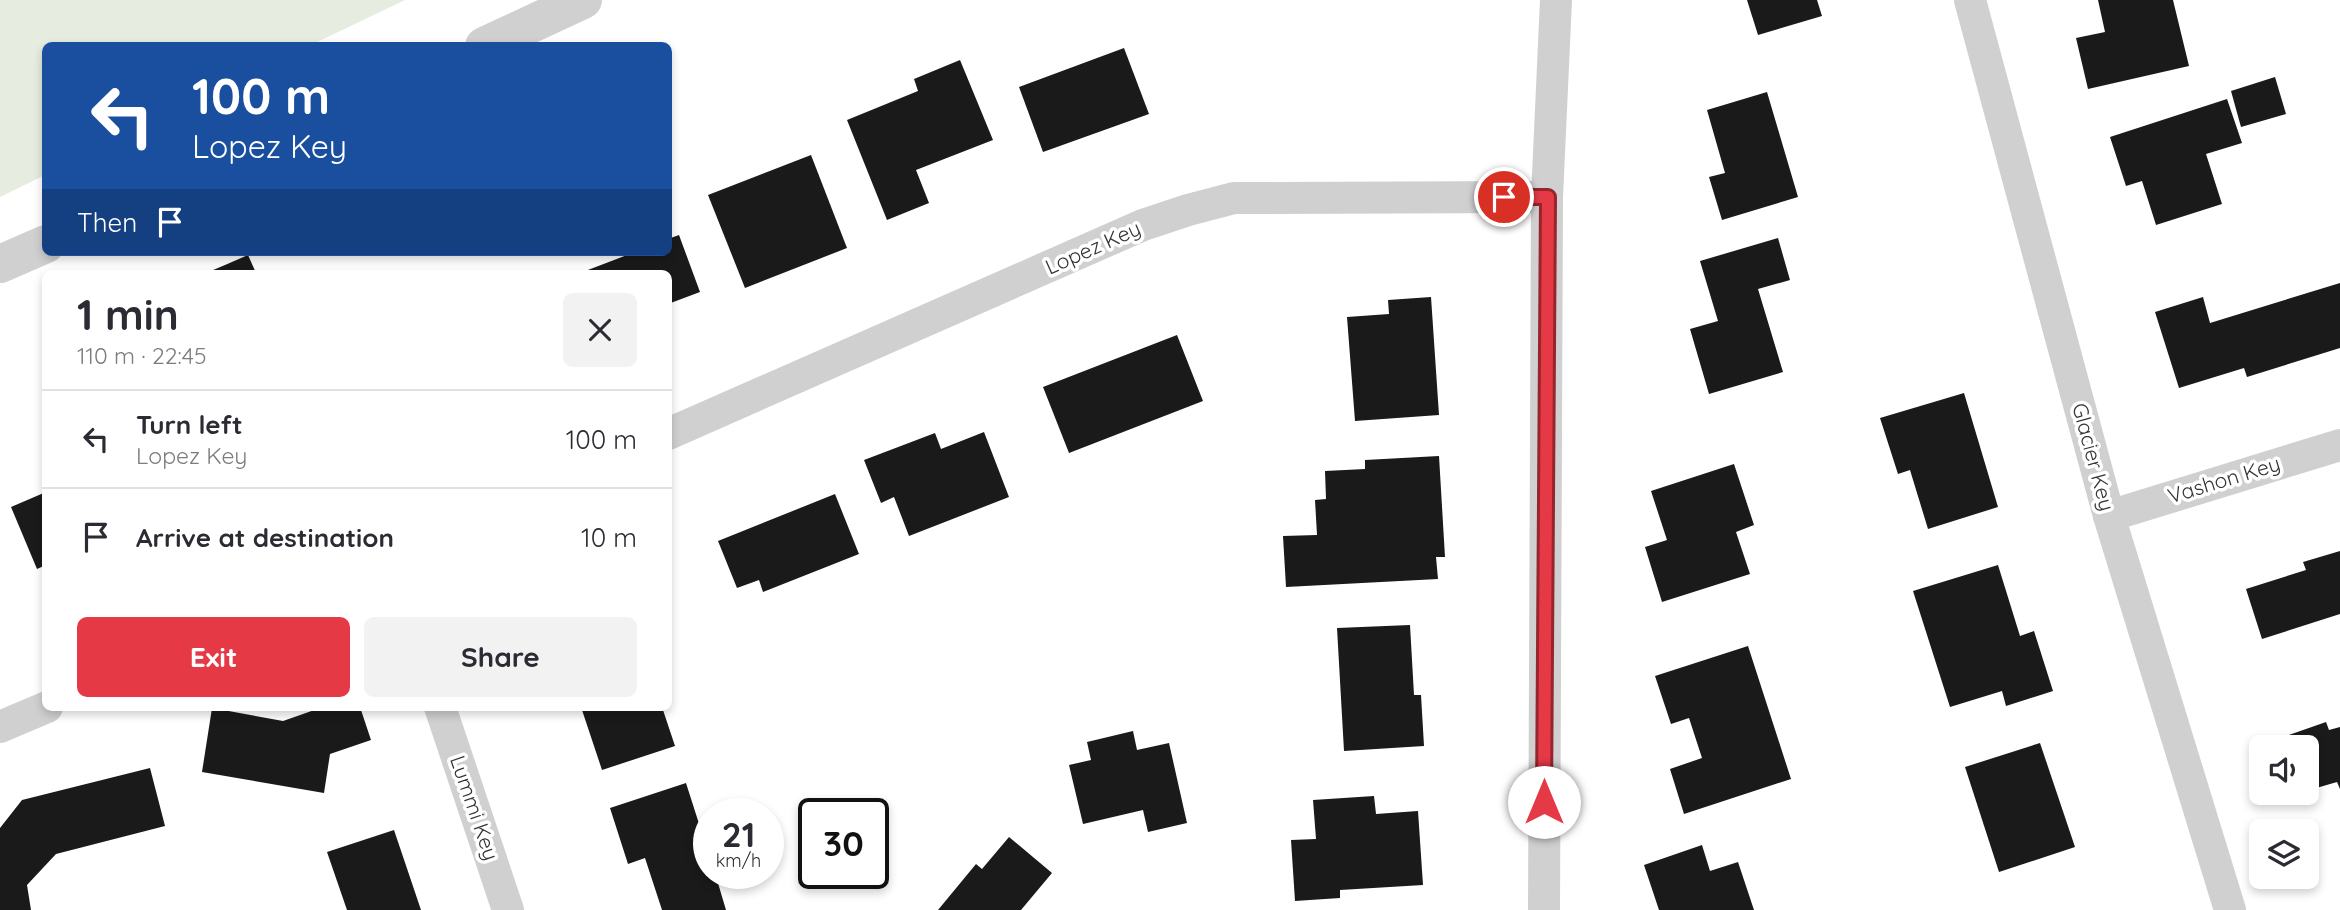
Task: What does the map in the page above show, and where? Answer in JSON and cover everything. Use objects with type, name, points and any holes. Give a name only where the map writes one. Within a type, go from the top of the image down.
[{"type":"street","points":[[493,42],[583,0]]},
{"type":"street","points":[[1544,910],[1548,197],[1556,0]]},
{"type":"street","name":"Glacier Key","points":[[1970,0],[2109,516],[2230,910]]},
{"type":"street","name":"Lopez Key","points":[[672,432],[1143,225],[1188,210],[1234,198],[1548,197]]},
{"type":"street","points":[[0,264],[42,246]]},
{"type":"street","name":"Vashon Key","points":[[2109,516],[2340,445]]},
{"type":"street","points":[[0,727],[42,709]]},
{"type":"street","name":"Lummi Key","points":[[441,711],[508,910]]},
{"type":"shaded area","points":[[0,0],[405,0],[317,42],[42,42],[42,176],[0,197]]},
{"type":"building","points":[[1747,0],[1817,0],[1822,16],[1758,35]]},
{"type":"building","points":[[2098,0],[2173,0],[2189,66],[2088,89],[2076,38],[2105,32]]},
{"type":"building","points":[[1124,48],[1149,114],[1043,152],[1019,87]]},
{"type":"building","points":[[960,60],[993,140],[916,170],[929,203],[887,220],[847,120],[918,91],[914,79]]},
{"type":"building","points":[[2275,77],[2286,114],[2241,127],[2231,91]]},
{"type":"building","points":[[1767,92],[1798,197],[1722,220],[1709,177],[1725,173],[1707,110]]},
{"type":"building","points":[[2227,99],[2242,143],[2206,154],[2222,204],[2156,225],[2142,181],[2126,186],[2110,137]]},
{"type":"building","points":[[811,155],[847,248],[745,288],[708,195]]},
{"type":"building","points":[[679,235],[700,292],[672,302],[672,270],[588,270],[625,256],[672,256],[672,238]]},
{"type":"building","points":[[1778,238],[1790,280],[1758,289],[1783,372],[1709,394],[1690,329],[1718,321],[1700,261]]},
{"type":"building","points":[[248,256],[255,270],[213,270]]},
{"type":"building","points":[[2340,283],[2340,348],[2247,377],[2244,368],[2179,388],[2155,312],[2203,297],[2210,323]]},
{"type":"building","points":[[1431,297],[1439,415],[1355,421],[1347,317],[1389,314],[1388,300]]},
{"type":"building","points":[[1177,335],[1203,401],[1069,453],[1043,387]]},
{"type":"building","points":[[1964,393],[1998,507],[1928,529],[1910,470],[1898,474],[1880,418]]},
{"type":"building","points":[[984,432],[1009,497],[909,536],[894,497],[881,503],[864,460],[935,433],[941,449]]},
{"type":"building","points":[[1439,456],[1445,557],[1436,557],[1438,579],[1286,587],[1283,536],[1317,535],[1315,500],[1326,499],[1325,471],[1365,469],[1365,460]]},
{"type":"building","points":[[1734,464],[1754,525],[1736,532],[1750,574],[1662,602],[1645,547],[1667,540],[1651,491]]},
{"type":"building","points":[[42,494],[42,567],[37,569],[11,507]]},
{"type":"building","points":[[835,494],[859,554],[763,592],[759,580],[737,588],[718,541]]},
{"type":"building","points":[[2340,551],[2340,614],[2262,639],[2246,589],[2306,570],[2303,562]]},
{"type":"building","points":[[1998,565],[2020,636],[2034,631],[2053,691],[2006,706],[2002,691],[1950,707],[1913,591]]},
{"type":"building","points":[[1410,625],[1414,695],[1421,695],[1424,746],[1344,751],[1337,628]]},
{"type":"building","points":[[1748,646],[1791,779],[1684,814],[1670,769],[1702,758],[1689,718],[1671,724],[1655,676]]},
{"type":"building","points":[[212,711],[228,711],[283,721],[312,711],[361,711],[371,740],[330,754],[324,793],[202,772]]},
{"type":"building","points":[[582,711],[663,711],[675,746],[602,770]]},
{"type":"building","points":[[2326,722],[2329,730],[2340,727],[2340,789],[2337,782],[2319,787],[2319,735],[2289,735]]},
{"type":"building","points":[[1133,731],[1137,750],[1169,743],[1187,823],[1148,832],[1143,810],[1083,824],[1069,765],[1091,760],[1087,742]]},
{"type":"building","points":[[2040,743],[2075,847],[1999,872],[1965,767]]},
{"type":"building","points":[[150,768],[165,826],[56,854],[27,885],[31,910],[0,910],[0,828],[22,800]]},
{"type":"building","points":[[686,783],[693,805],[693,889],[720,889],[726,910],[662,910],[645,858],[628,864],[610,808]]},
{"type":"building","points":[[1374,796],[1376,814],[1418,811],[1423,885],[1340,890],[1340,898],[1295,901],[1291,840],[1316,839],[1313,800]]},
{"type":"building","points":[[394,830],[421,910],[347,910],[327,852]]},
{"type":"building","points":[[1009,837],[1052,873],[1021,910],[938,910],[976,864],[982,869]]},
{"type":"building","points":[[1702,845],[1710,871],[1738,862],[1754,910],[1659,910],[1644,865]]},
{"type":"route","points":[[1504,197],[1548,197],[1544,802]]}]
